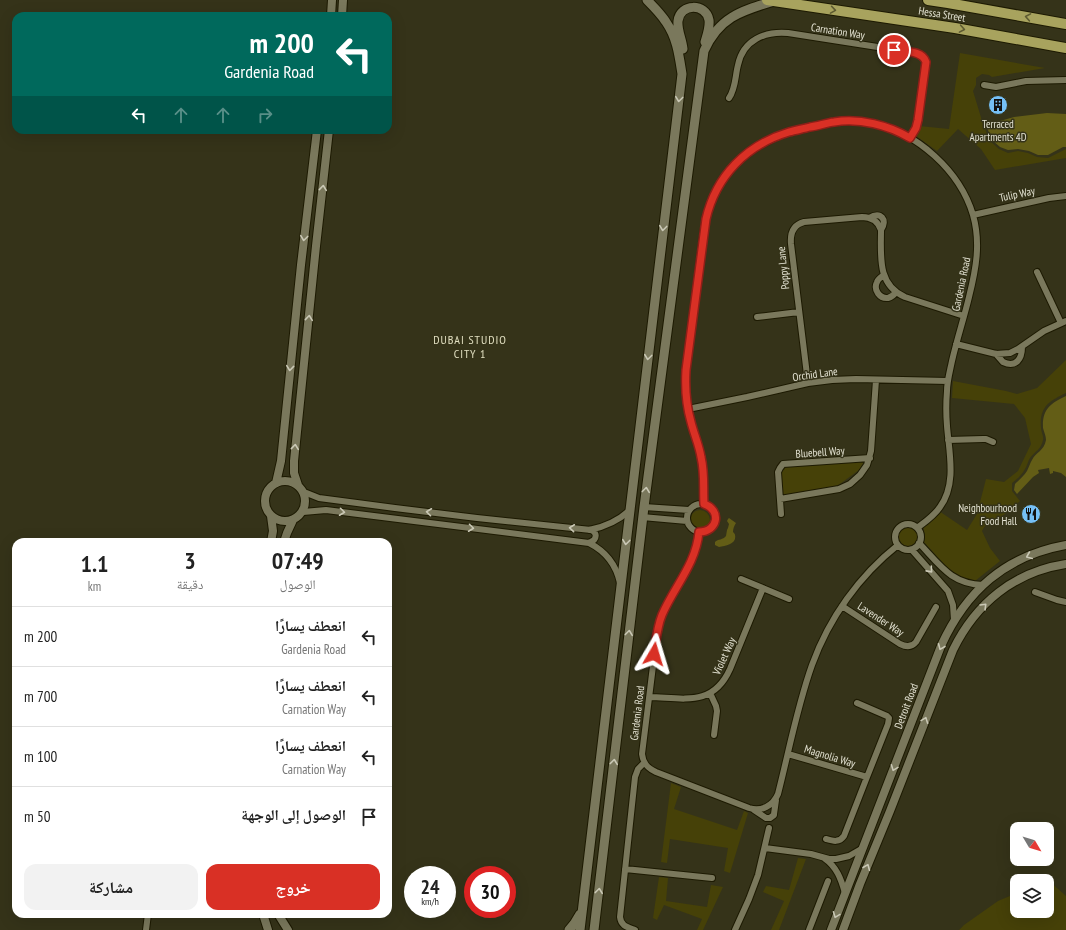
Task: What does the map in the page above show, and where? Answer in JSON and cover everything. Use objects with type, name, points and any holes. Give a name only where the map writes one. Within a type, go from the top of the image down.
[{"type":"main road","points":[[647,0],[666,20],[673,33],[682,74]]},
{"type":"main road","points":[[704,51],[714,32],[731,17],[744,10],[771,0]]},
{"type":"main road","name":"Hessa Street","points":[[771,0],[955,28],[1066,48]]},
{"type":"main road","name":"Hessa Street","points":[[928,0],[1066,24]]},
{"type":"main road","points":[[580,930],[684,60],[684,52],[678,22],[682,12],[690,7],[695,7],[704,10],[709,18],[709,23],[642,517],[594,930]]},
{"type":"main road","points":[[569,930],[579,917],[582,909]]},
{"type":"main road","points":[[596,914],[600,930]]},
{"type":"street","points":[[330,12],[332,0]]},
{"type":"street","points":[[342,12],[343,0]]},
{"type":"street","name":"Carnation Way","points":[[729,98],[734,90],[741,55],[749,44],[767,34],[788,33],[919,54],[924,57],[926,65],[918,124],[910,138]]},
{"type":"street","points":[[984,86],[996,87],[1026,81],[1066,80]]},
{"type":"street","name":"Gardenia Road","points":[[704,504],[702,463],[699,446],[688,409],[686,370],[706,219],[710,202],[728,171],[740,159],[777,137],[834,122],[857,121],[888,128],[910,138],[936,158],[953,176],[965,195],[973,215],[977,234],[977,258],[975,272],[956,344],[948,382],[946,414],[950,474],[948,492],[943,503],[936,512],[917,528]]},
{"type":"street","points":[[276,483],[281,461],[301,265],[317,134]]},
{"type":"street","points":[[298,485],[294,472],[294,461],[329,134]]},
{"type":"street","name":"Tulip Way","points":[[973,215],[1049,198],[1066,196]]},
{"type":"street","name":"Poppy Lane","points":[[808,383],[798,312],[791,244],[791,235],[794,228],[804,222],[862,217],[869,218],[876,215],[880,216],[884,222],[881,230],[882,266],[884,275],[889,285],[896,292],[892,296],[886,298],[878,294],[876,285],[884,275]]},
{"type":"street","points":[[956,344],[996,354],[1010,353],[1022,347],[1040,334],[1063,322],[1037,272]]},
{"type":"street","points":[[896,292],[905,297],[964,316]]},
{"type":"street","points":[[757,317],[798,312]]},
{"type":"street","points":[[996,354],[1003,362],[1011,364],[1015,363],[1021,357],[1022,347]]},
{"type":"street","name":"Orchid Lane","points":[[688,409],[808,383],[844,379],[948,382]]},
{"type":"street","points":[[780,499],[833,491],[845,487],[860,476],[870,458],[876,380]]},
{"type":"street","points":[[948,440],[986,439],[993,442]]},
{"type":"street","name":"Bluebell Way","points":[[781,514],[778,472],[783,464],[870,458]]},
{"type":"street","points":[[304,492],[306,502],[303,512],[300,516],[293,520],[286,522],[280,521],[271,516],[267,510],[265,498],[271,487],[276,483],[291,481],[298,485],[304,492],[319,498],[492,520],[589,530],[595,532],[596,536],[594,540],[589,543]]},
{"type":"street","points":[[704,504],[712,508],[716,518],[715,523],[709,530],[699,532],[689,527],[687,516],[689,510],[693,506],[704,504]]},
{"type":"street","points":[[644,507],[689,510]]},
{"type":"street","points":[[303,512],[326,510],[589,543],[603,552],[611,561],[616,571],[620,587]]},
{"type":"street","points":[[589,530],[608,525],[630,510]]},
{"type":"street","points":[[271,516],[273,531],[272,538]]},
{"type":"street","points":[[642,517],[687,521]]},
{"type":"street","points":[[285,538],[293,520]]},
{"type":"street","points":[[909,524],[917,528],[921,535],[919,543],[912,550],[904,550],[898,545],[895,537],[898,529],[901,526],[909,524]]},
{"type":"street","name":"Gardenia Road","points":[[644,763],[642,754],[658,626],[664,610],[691,561],[699,532]]},
{"type":"street","points":[[919,543],[952,576],[966,582],[983,585]]},
{"type":"street","points":[[635,930],[624,926],[620,919],[635,776],[638,769],[644,763],[647,767],[656,772],[752,809],[766,818],[774,816],[776,799],[798,715],[812,666],[819,648],[842,606],[863,578],[878,562],[898,545]]},
{"type":"street","name":"Detroit Road","points":[[831,930],[941,646],[954,620],[966,603],[983,585],[1004,569],[1021,559],[1048,549],[1066,545]]},
{"type":"street","points":[[912,550],[948,591],[954,605],[954,620]]},
{"type":"street","points":[[843,930],[953,650],[966,627],[985,604],[1011,583],[1025,575],[1041,569],[1066,564]]},
{"type":"street","points":[[741,579],[789,599]]},
{"type":"street","name":"Violet Way","points":[[650,697],[694,699],[700,698],[719,687],[728,675],[763,588]]},
{"type":"street","points":[[1035,592],[1066,602]]},
{"type":"street","name":"Lavender Way","points":[[842,606],[900,644],[907,646],[916,642],[936,608]]},
{"type":"street","points":[[710,693],[717,711],[714,736]]},
{"type":"street","name":"Magnolia Way","points":[[826,839],[838,841],[844,836],[889,721],[884,714],[857,703]]},
{"type":"street","name":"Magnolia Way","points":[[788,754],[867,777]]},
{"type":"street","points":[[752,809],[766,808],[776,799]]},
{"type":"street","points":[[735,930],[754,887],[769,828]]},
{"type":"street","points":[[765,848],[811,854],[829,859],[849,856],[863,848]]},
{"type":"street","points":[[823,857],[831,863],[837,871],[845,893]]},
{"type":"street","points":[[625,868],[712,878]]},
{"type":"street","points":[[809,930],[828,880]]},
{"type":"street","points":[[146,930],[148,918]]},
{"type":"street","points":[[262,930],[263,918]]},
{"type":"street","points":[[264,918],[268,930]]},
{"type":"street","points":[[278,918],[281,930]]},
{"type":"street","points":[[280,918],[288,930]]},
{"type":"shaded area","points":[[960,53],[1045,68],[992,77],[982,74],[976,78],[976,85],[973,91],[990,141],[999,149],[1008,153],[1018,151],[1037,157],[1048,158],[1066,149],[1066,158],[995,170],[981,149],[958,129],[937,151],[916,136],[919,126],[949,129]]},
{"type":"shaded area","points":[[1047,113],[1066,114],[1066,147],[1063,147],[1048,155],[1038,155],[1029,151],[1018,149],[1008,150],[1000,147],[992,140],[986,125],[1014,117]]},
{"type":"shaded area","points":[[1066,360],[1066,393],[1046,406],[1041,421],[1043,438],[1042,443],[1030,458],[1026,468],[1012,483],[1012,491],[1020,501],[1007,513],[989,522],[982,531],[990,548],[1000,561],[975,581],[964,579],[951,572],[924,542],[925,534],[923,527],[939,511],[967,530],[977,514],[986,479],[1004,482],[1018,471],[1031,444],[1025,418],[1014,404],[952,398],[953,381],[1017,394],[1037,388]]},
{"type":"shaded area","points":[[1066,396],[1066,477],[1061,473],[1053,471],[1053,473],[1050,474],[1049,468],[1038,470],[1039,473],[1033,477],[1017,494],[1014,490],[1015,484],[1026,473],[1034,457],[1045,444],[1046,438],[1043,428],[1043,421],[1046,411],[1056,401]]},
{"type":"shaded area","points":[[865,460],[859,470],[833,489],[782,495],[780,471],[785,466]]},
{"type":"shaded area","points":[[700,510],[707,513],[710,520],[707,527],[700,530],[693,527],[690,520],[693,513]]},
{"type":"shaded area","points":[[729,518],[736,523],[733,531],[735,535],[734,541],[725,546],[719,547],[715,545],[715,542],[726,536],[729,524],[727,521]]},
{"type":"shaded area","points":[[908,526],[915,529],[918,536],[915,543],[908,546],[901,543],[898,536],[901,529]]},
{"type":"shaded area","points":[[671,783],[681,787],[674,809],[737,830],[744,811],[748,813],[730,873],[724,871],[728,848],[670,839],[667,863],[661,862]]},
{"type":"shaded area","points":[[798,858],[806,859],[779,930],[771,930],[784,901],[763,892],[766,886],[789,890]]},
{"type":"shaded area","points":[[659,877],[668,878],[666,901],[707,907],[711,885],[723,887],[703,930],[697,930],[702,919],[664,905],[657,920],[653,918]]},
{"type":"shaded area","points":[[1054,885],[1066,896],[1066,930],[959,930],[998,901],[1010,896],[1010,918],[1054,918]]},
{"type":"place","name":"Terraced Apartments 4D","points":[[998,105]]},
{"type":"place","name":"Neighbourhood Food Hall","points":[[1031,514]]},
{"type":"district","name":"DUBAI STUDIO CITY 1","points":[[470,346]]},
{"type":"route","points":[[654,654],[658,626],[664,610],[691,561],[698,541],[699,532],[709,530],[715,523],[716,518],[712,508],[704,504],[703,469],[699,446],[691,423],[687,399],[686,380],[686,370],[706,219],[710,202],[723,178],[740,159],[768,141],[787,133],[834,122],[857,121],[888,128],[910,138],[916,128],[918,120],[926,62],[922,55],[894,50]]}]
